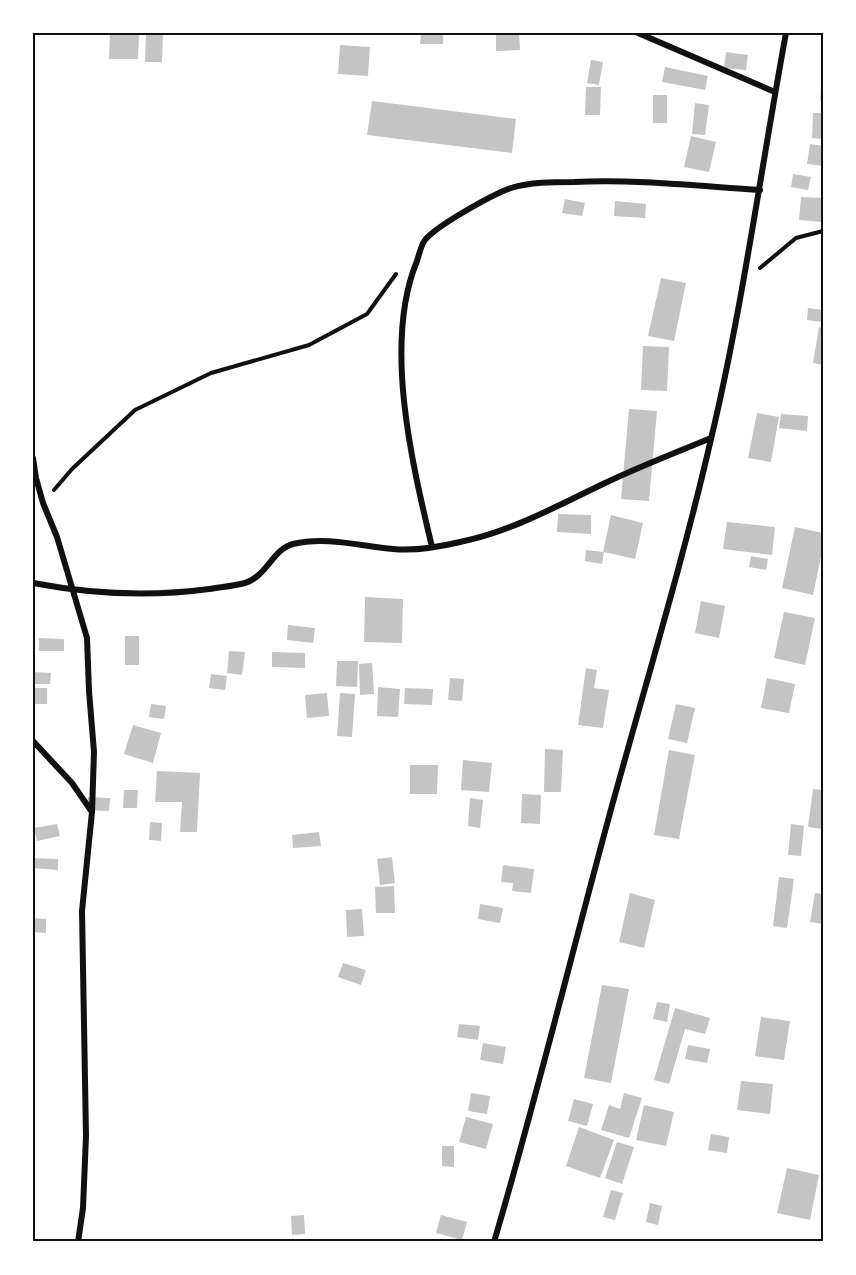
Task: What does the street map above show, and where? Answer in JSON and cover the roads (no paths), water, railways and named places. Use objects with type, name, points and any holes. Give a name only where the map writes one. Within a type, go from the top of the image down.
[{"type":"street","points":[[638,33],[775,92]]},
{"type":"street","points":[[494,1242],[529,1122],[711,438],[744,283],[786,33]]},
{"type":"street","points":[[432,547],[414,472],[404,402],[402,336],[408,283],[425,240],[460,214],[510,188],[548,183],[617,180],[760,190]]},
{"type":"street","points":[[33,584],[74,590],[131,594],[190,591],[247,582],[268,566],[285,547],[309,541],[343,542],[395,549],[432,547],[462,542],[518,524],[711,438]]},
{"type":"street","points":[[33,458],[43,503],[57,537],[87,638],[94,752],[92,812],[82,911],[86,1136],[83,1208],[78,1242]]},
{"type":"street","points":[[33,741],[72,783],[92,812]]}]
